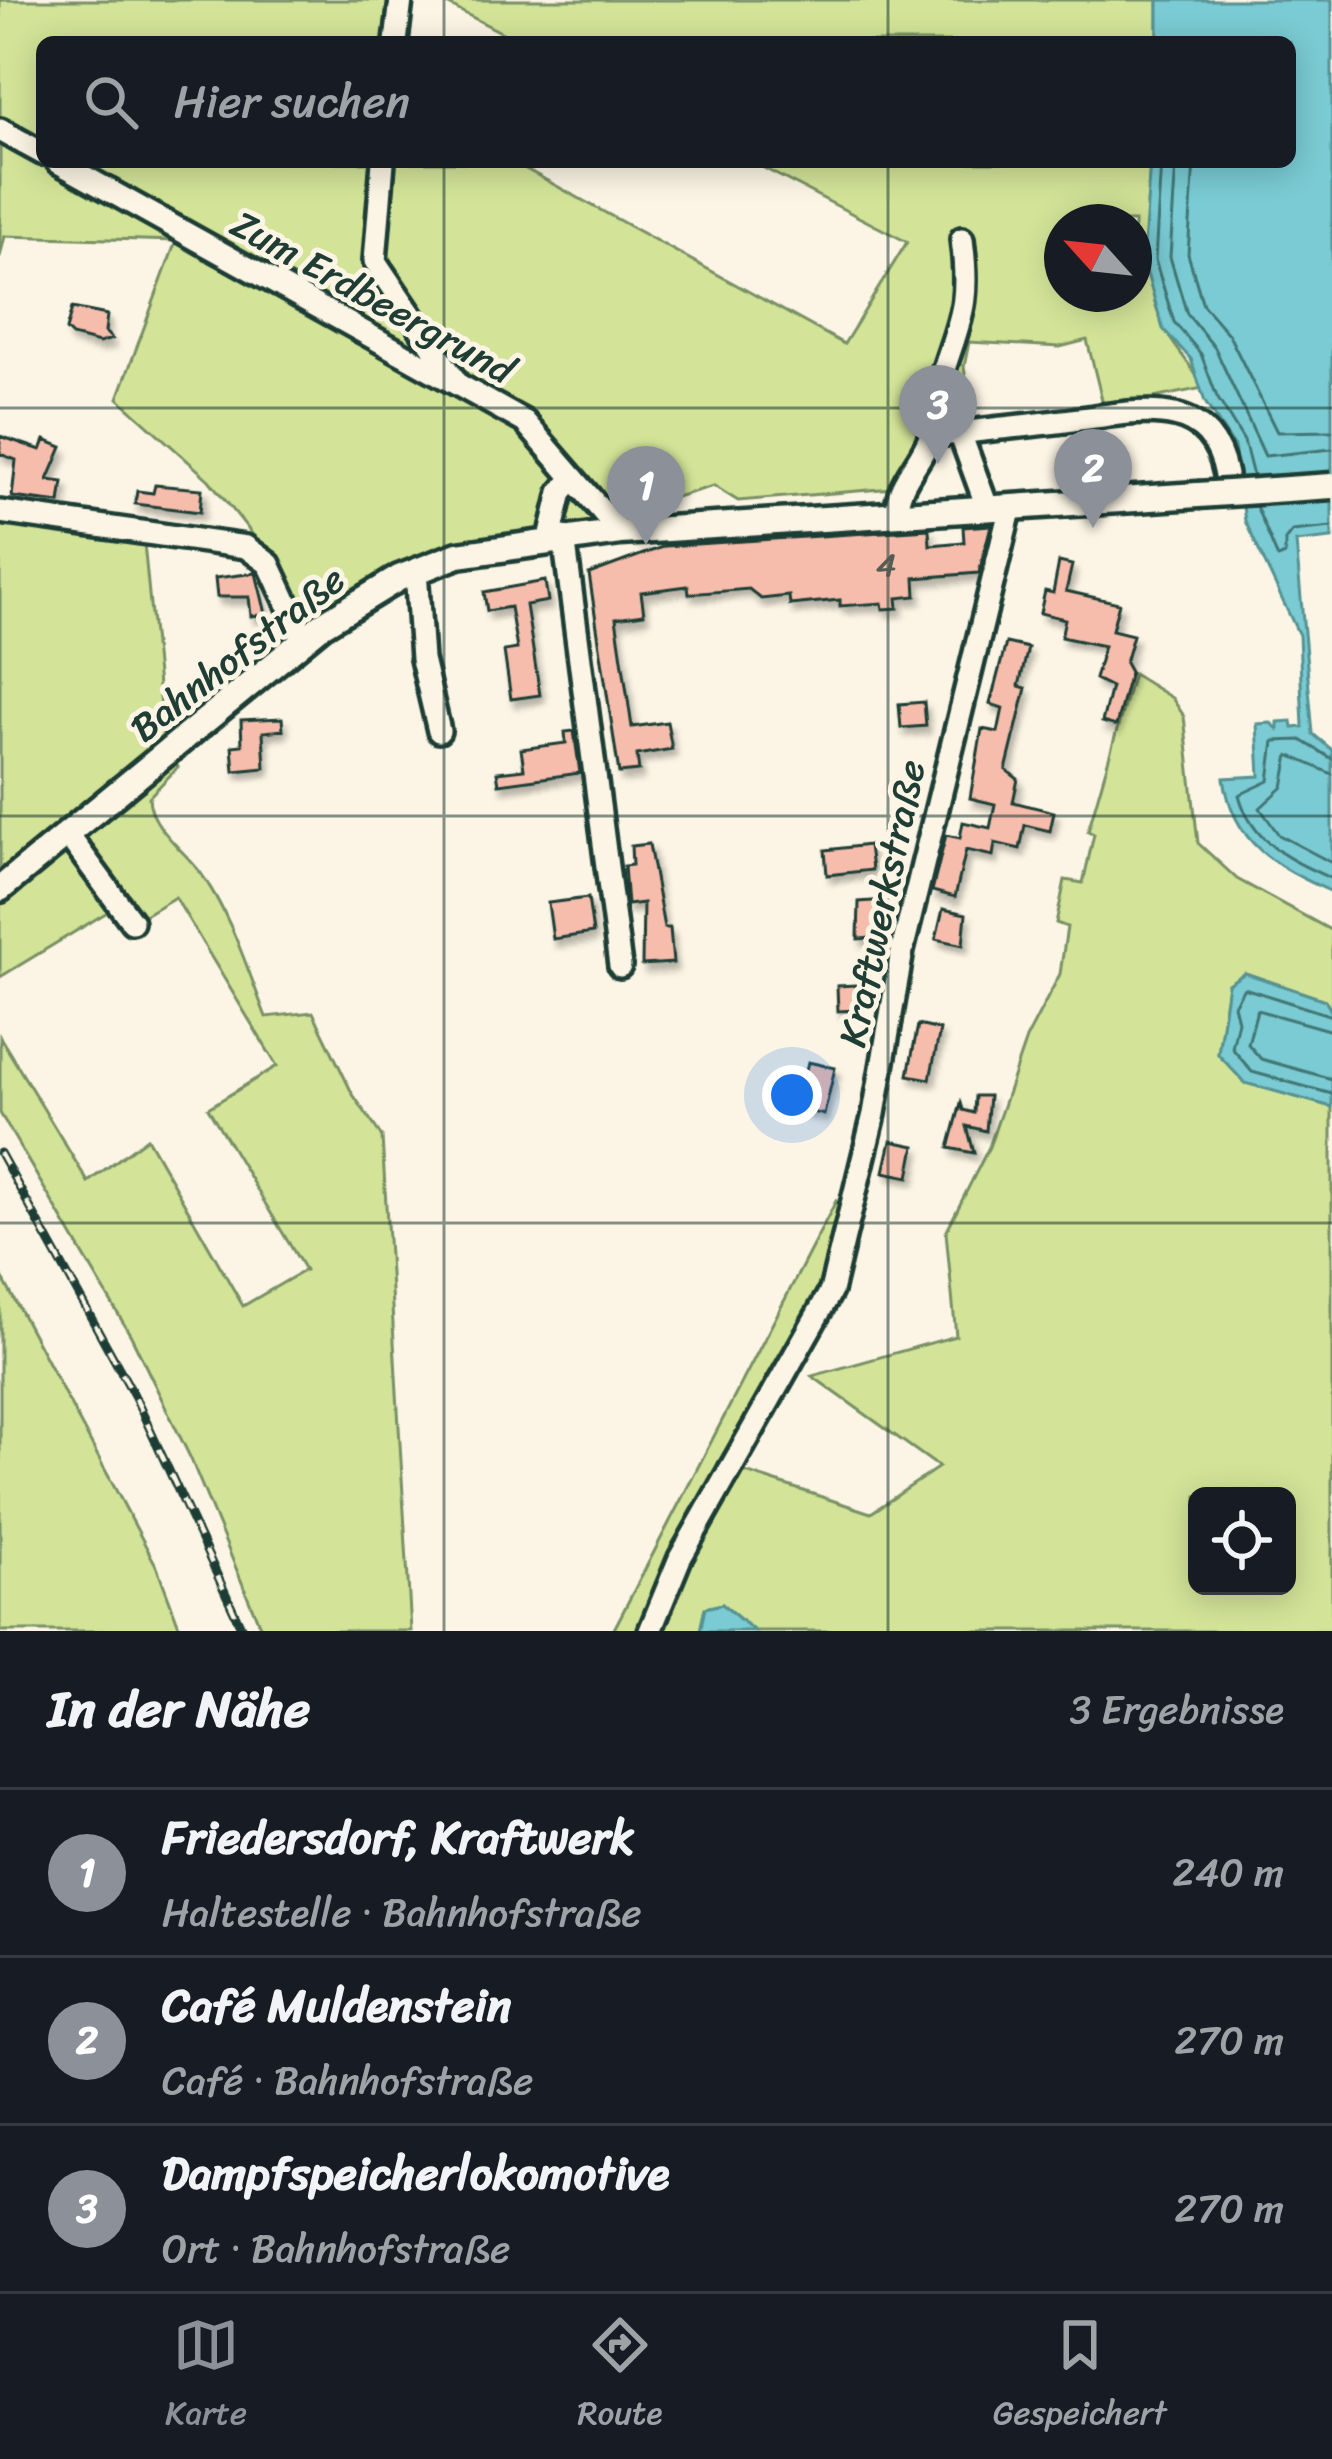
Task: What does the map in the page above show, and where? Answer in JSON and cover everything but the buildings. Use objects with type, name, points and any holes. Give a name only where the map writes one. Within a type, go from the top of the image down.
[{"type":"main road","name":"Bahnhofstraße","points":[[0,890],[304,639],[356,602],[416,570],[480,550],[620,532],[1332,486]]},
{"type":"street","points":[[397,36],[400,0]]},
{"type":"street","points":[[0,130],[36,150]]},
{"type":"street","name":"Zum Erdbeergrund","points":[[69,168],[525,422],[620,532]]},
{"type":"street","points":[[383,168],[375,261],[460,388]]},
{"type":"street","points":[[897,513],[901,489],[930,437],[939,384],[963,326],[968,286],[962,239]]},
{"type":"street","points":[[930,437],[1167,412],[1185,418],[1214,442],[1226,475]]},
{"type":"street","points":[[960,433],[999,506]]},
{"type":"street","points":[[573,478],[561,492],[557,538],[620,966]]},
{"type":"street","name":"Kraftwerkstraße","points":[[650,1631],[680,1558],[831,1291],[874,1114],[902,951],[999,506]]},
{"type":"street","points":[[0,512],[246,547],[269,564],[304,639]]},
{"type":"street","points":[[416,570],[422,659],[439,731]]},
{"type":"street","points":[[68,835],[133,922]]},
{"type":"green space","points":[[0,0],[395,0],[392,36],[36,36],[36,168],[524,168],[844,344],[907,242],[764,168],[1150,168],[1147,204],[1044,204],[1044,312],[1152,312],[1152,291],[1166,331],[1203,388],[1104,408],[1087,340],[1060,347],[969,342],[964,367],[971,410],[929,418],[893,488],[738,501],[714,486],[593,521],[457,542],[411,558],[305,621],[265,550],[209,480],[118,398],[176,241],[5,236],[0,257]]},
{"type":"green space","points":[[439,0],[1158,0],[1158,36],[508,36]]},
{"type":"green space","points":[[0,522],[144,543],[163,737],[0,872]]},
{"type":"green space","points":[[1133,674],[1172,698],[1184,716],[1198,843],[1237,879],[1332,931],[1332,1013],[1325,1000],[1245,973],[1228,984],[1218,1054],[1245,1083],[1332,1107],[1332,1631],[754,1631],[722,1604],[705,1608],[700,1631],[613,1631],[836,1201],[843,1212],[817,1293],[718,1463],[871,1513],[939,1467],[812,1376],[956,1336],[946,1232],[989,1147],[1026,1039],[1060,974],[1067,927],[1056,923],[1065,880],[1083,883],[1094,834],[1088,831]]},
{"type":"green space","points":[[173,759],[178,767],[149,797],[155,818],[200,872],[221,906],[266,1017],[313,1012],[352,1093],[382,1137],[411,1631],[262,1631],[190,1457],[131,1336],[0,1113],[0,1037],[88,1182],[147,1138],[243,1306],[305,1270],[208,1108],[277,1066],[175,897],[126,926],[114,908],[0,977],[0,902]]},
{"type":"green space","points":[[0,1273],[157,1567],[181,1631],[0,1631]]},
{"type":"water","points":[[1158,0],[1332,0],[1332,538],[1296,542],[1313,734],[1332,750],[1332,892],[1260,850],[1229,801],[1224,778],[1260,776],[1257,724],[1271,723],[1278,729],[1278,722],[1292,721],[1293,728],[1303,727],[1299,635],[1245,521],[1234,446],[1205,402],[1191,359],[1163,329],[1152,291],[1152,204],[1147,204],[1150,168],[1296,168],[1296,36],[1158,36]]},
{"type":"water","points":[[1245,973],[1325,1000],[1332,1013],[1332,1107],[1245,1083],[1218,1054],[1228,984]]},
{"type":"water","points":[[722,1604],[754,1631],[700,1631],[705,1608]]},
{"type":"railway","points":[[0,1153],[135,1397],[243,1631]]},
{"type":"place","name":"Dampfspeicherlokomotive","points":[[938,464]]},
{"type":"place","name":"Café Muldenstein","points":[[1093,528]]},
{"type":"place","name":"Friedersdorf, Kraftwerk","points":[[646,545]]}]
